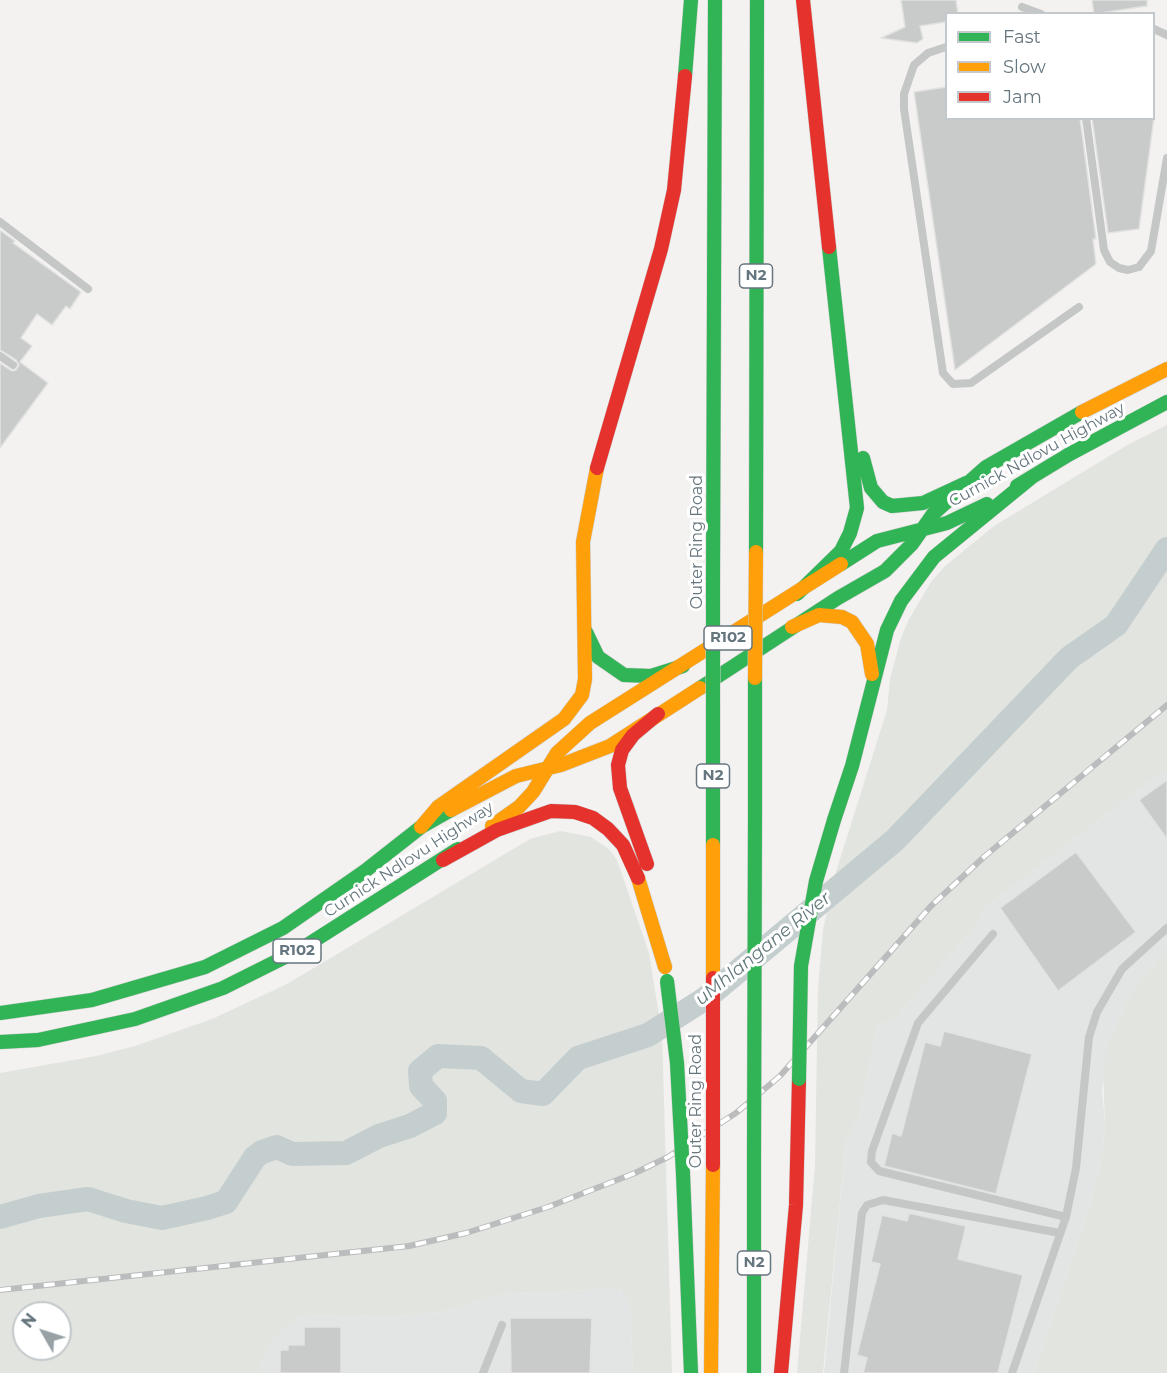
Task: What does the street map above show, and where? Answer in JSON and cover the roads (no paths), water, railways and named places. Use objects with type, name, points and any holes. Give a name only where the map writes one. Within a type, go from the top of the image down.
[{"type":"main road","points":[[421,827],[438,807],[546,734],[575,707],[582,695],[585,679],[582,615],[583,542],[593,475],[661,249],[674,190],[681,135],[691,0]]},
{"type":"main road","name":"Outer Ring Road","points":[[711,1373],[715,0]]},
{"type":"main road","name":"N2","points":[[754,1373],[757,0]]},
{"type":"main road","points":[[797,594],[841,551],[850,533],[857,508],[803,0]]},
{"type":"main road","points":[[835,312],[856,407],[864,466],[871,488],[878,497],[892,506],[906,506],[923,503],[966,483]]},
{"type":"main road","points":[[1105,399],[1143,366],[1159,357]]},
{"type":"main road","name":"Curnick Ndlovu Highway","points":[[0,1013],[44,1009],[92,1000],[205,967],[283,928],[365,871],[421,827],[471,798],[516,776],[549,768],[610,746],[792,627],[885,571],[922,531],[933,514],[986,467],[1105,399],[1167,369]]},
{"type":"main road","name":"Curnick Ndlovu Highway","points":[[2,1047],[135,1019],[223,988],[301,949],[442,860],[519,807],[572,737],[877,541],[891,536],[922,531],[970,514],[1167,402]]},
{"type":"main road","points":[[781,1373],[796,1205],[801,966],[816,881],[852,766],[887,630],[914,581],[955,538],[1032,477]]},
{"type":"main road","points":[[582,615],[593,649],[615,671],[624,675],[651,676],[683,666]]},
{"type":"main road","points":[[792,627],[819,615],[842,617],[852,622],[861,632],[867,644],[873,682]]},
{"type":"main road","points":[[658,714],[633,735],[622,750],[618,777],[648,868],[666,974],[677,1063],[691,1373]]},
{"type":"main road","points":[[442,860],[497,830],[551,811],[575,812],[593,818],[608,829],[623,845],[639,881],[666,974]]},
{"type":"lane","points":[[1021,6],[1036,12]]},
{"type":"lane","points":[[945,47],[928,53],[914,65],[906,86],[904,109],[944,373],[953,384],[971,383],[1079,307]]},
{"type":"lane","points":[[1086,120],[1104,250],[1110,262],[1119,268],[1128,270],[1139,267],[1151,251],[1167,158]]},
{"type":"lane","points":[[0,222],[88,289]]},
{"type":"lane","points":[[0,356],[13,365]]},
{"type":"lane","points":[[1012,1373],[1066,1217],[1076,1168],[1089,1037],[1097,1012],[1122,969],[1167,928]]},
{"type":"lane","points":[[993,934],[918,1023],[872,1151],[872,1162],[879,1171],[1066,1217]]},
{"type":"lane","points":[[844,1373],[862,1213],[867,1205],[883,1200],[945,1209],[1060,1233]]},
{"type":"lane","points":[[483,1373],[502,1324]]},
{"type":"waterway","name":"uMhlangane River","points":[[0,1217],[39,1206],[88,1199],[126,1211],[162,1218],[207,1208],[226,1202],[255,1157],[262,1152],[277,1147],[292,1154],[346,1153],[379,1136],[410,1126],[435,1113],[435,1101],[421,1086],[420,1071],[438,1056],[481,1058],[521,1091],[543,1094],[578,1058],[648,1035],[706,998],[895,840],[1069,658],[1116,625],[1167,549]]},
{"type":"railway","points":[[0,1290],[409,1246],[466,1233],[548,1207],[635,1173],[668,1157],[736,1113],[780,1076],[931,906],[985,856],[1167,705]]}]
